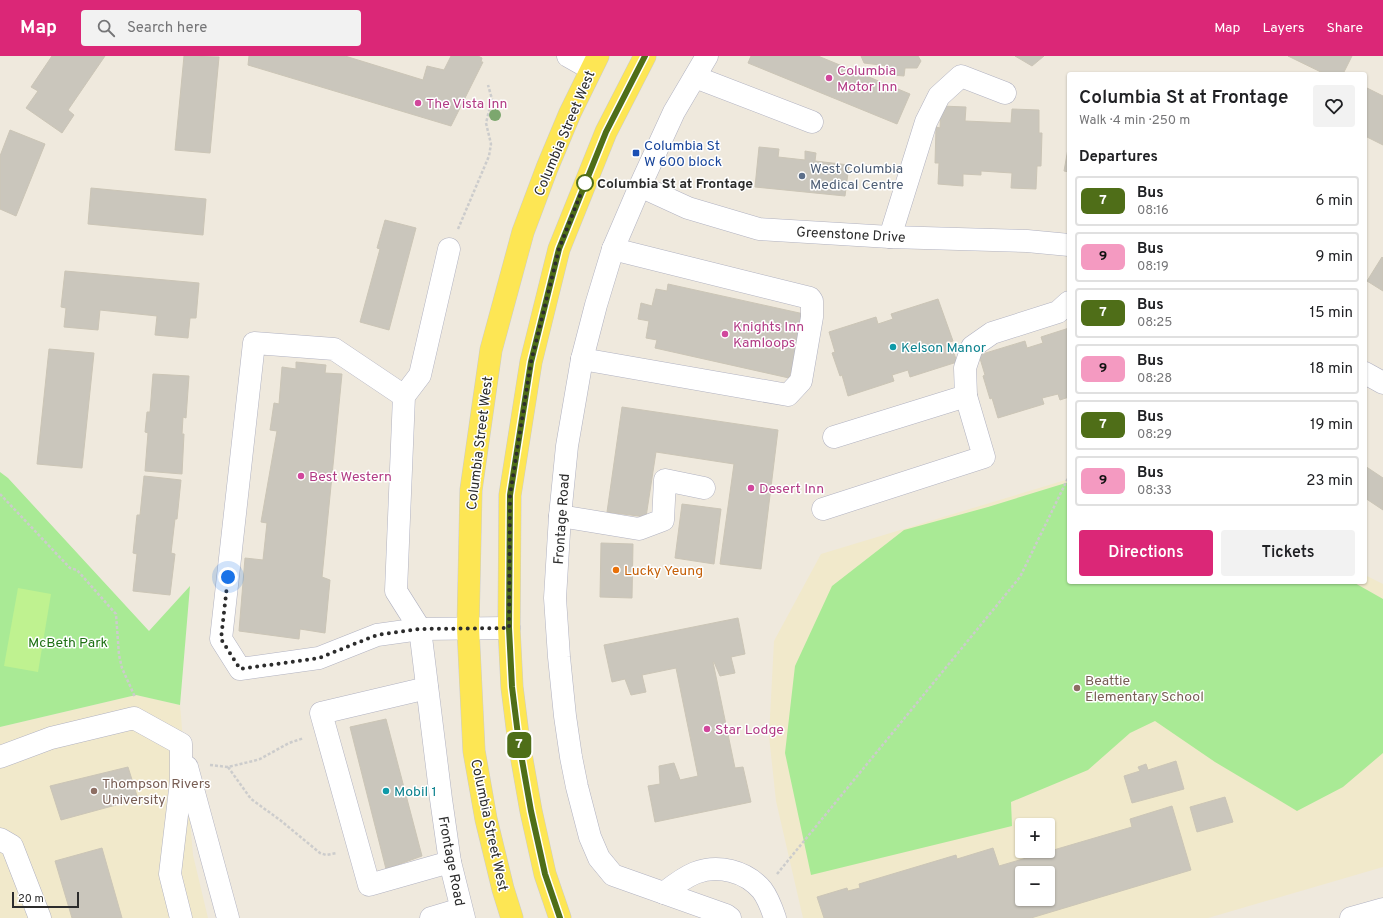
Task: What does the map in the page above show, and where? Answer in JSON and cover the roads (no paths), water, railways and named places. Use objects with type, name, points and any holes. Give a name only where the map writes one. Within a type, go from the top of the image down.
[{"type":"main road","points":[[560,918],[545,874],[527,788],[519,743],[512,687],[509,628],[510,495],[531,362],[559,249],[606,132],[645,56]]},
{"type":"main road","name":"Columbia Street West","points":[[512,918],[503,889],[486,819],[474,751],[468,628],[471,490],[491,350],[523,232],[561,133],[594,62]]},
{"type":"street","points":[[568,56],[594,62]]},
{"type":"street","name":"Frontage Road","points":[[707,56],[674,112],[640,186],[613,249],[596,305],[582,359],[567,446],[560,516],[556,598],[559,657],[565,716],[577,787],[590,837],[599,858],[613,875],[730,918]]},
{"type":"street","points":[[890,237],[926,122],[938,96],[961,76],[1005,93]]},
{"type":"street","points":[[695,77],[812,122]]},
{"type":"street","name":"Greenstone Drive","points":[[640,186],[688,208],[759,229],[890,237],[1027,241],[1067,245]]},
{"type":"street","points":[[420,629],[396,591],[404,396],[420,375],[449,249]]},
{"type":"street","points":[[582,359],[788,395],[801,381],[812,317],[812,301],[810,298],[613,249]]},
{"type":"street","points":[[823,509],[984,457],[966,396],[966,368],[972,347],[992,333],[1058,312],[1067,304]]},
{"type":"street","points":[[404,396],[334,349],[254,343],[221,639],[240,669],[319,658],[377,635],[420,629],[509,628]]},
{"type":"street","points":[[1367,374],[1383,383]]},
{"type":"street","points":[[834,437],[966,396]]},
{"type":"street","points":[[560,516],[639,529],[663,520],[665,480],[704,488]]},
{"type":"street","name":"Frontage Road","points":[[420,629],[450,862],[462,914]]},
{"type":"street","points":[[428,688],[321,713],[369,885],[450,862]]},
{"type":"street","points":[[0,757],[51,738],[134,718],[181,744],[228,918]]},
{"type":"street","points":[[181,744],[181,781],[170,874],[181,918]]},
{"type":"street","points":[[0,839],[12,846],[40,918]]},
{"type":"street","points":[[664,894],[694,873],[703,870],[717,869],[731,871],[740,874],[756,884],[763,892],[775,918]]},
{"type":"street","points":[[1351,918],[1383,909]]},
{"type":"street","points":[[431,918],[462,914]]},
{"type":"place","name":"Columbia Motor Inn","points":[[829,78]]},
{"type":"place","name":"The Vista Inn","points":[[418,103]]},
{"type":"place","name":"Columbia St W 600 block","points":[[636,153]]},
{"type":"place","name":"West Columbia Medical Centre","points":[[802,176]]},
{"type":"place","name":"Columbia St at Frontage","points":[[585,183]]},
{"type":"place","name":"Knights Inn Kamloops","points":[[725,334]]},
{"type":"place","name":"Kelson Manor","points":[[893,347]]},
{"type":"place","name":"Best Western","points":[[301,476]]},
{"type":"place","name":"Desert Inn","points":[[751,488]]},
{"type":"place","name":"Lucky Yeung","points":[[616,570]]},
{"type":"place","name":"Beattie Elementary School","points":[[1077,688]]},
{"type":"place","name":"Star Lodge","points":[[707,729]]},
{"type":"place","name":"Thompson Rivers University","points":[[94,791]]},
{"type":"place","name":"Mobil 1","points":[[386,791]]},
{"type":"park label","name":"McBeth Park","points":[[68,642]]}]
